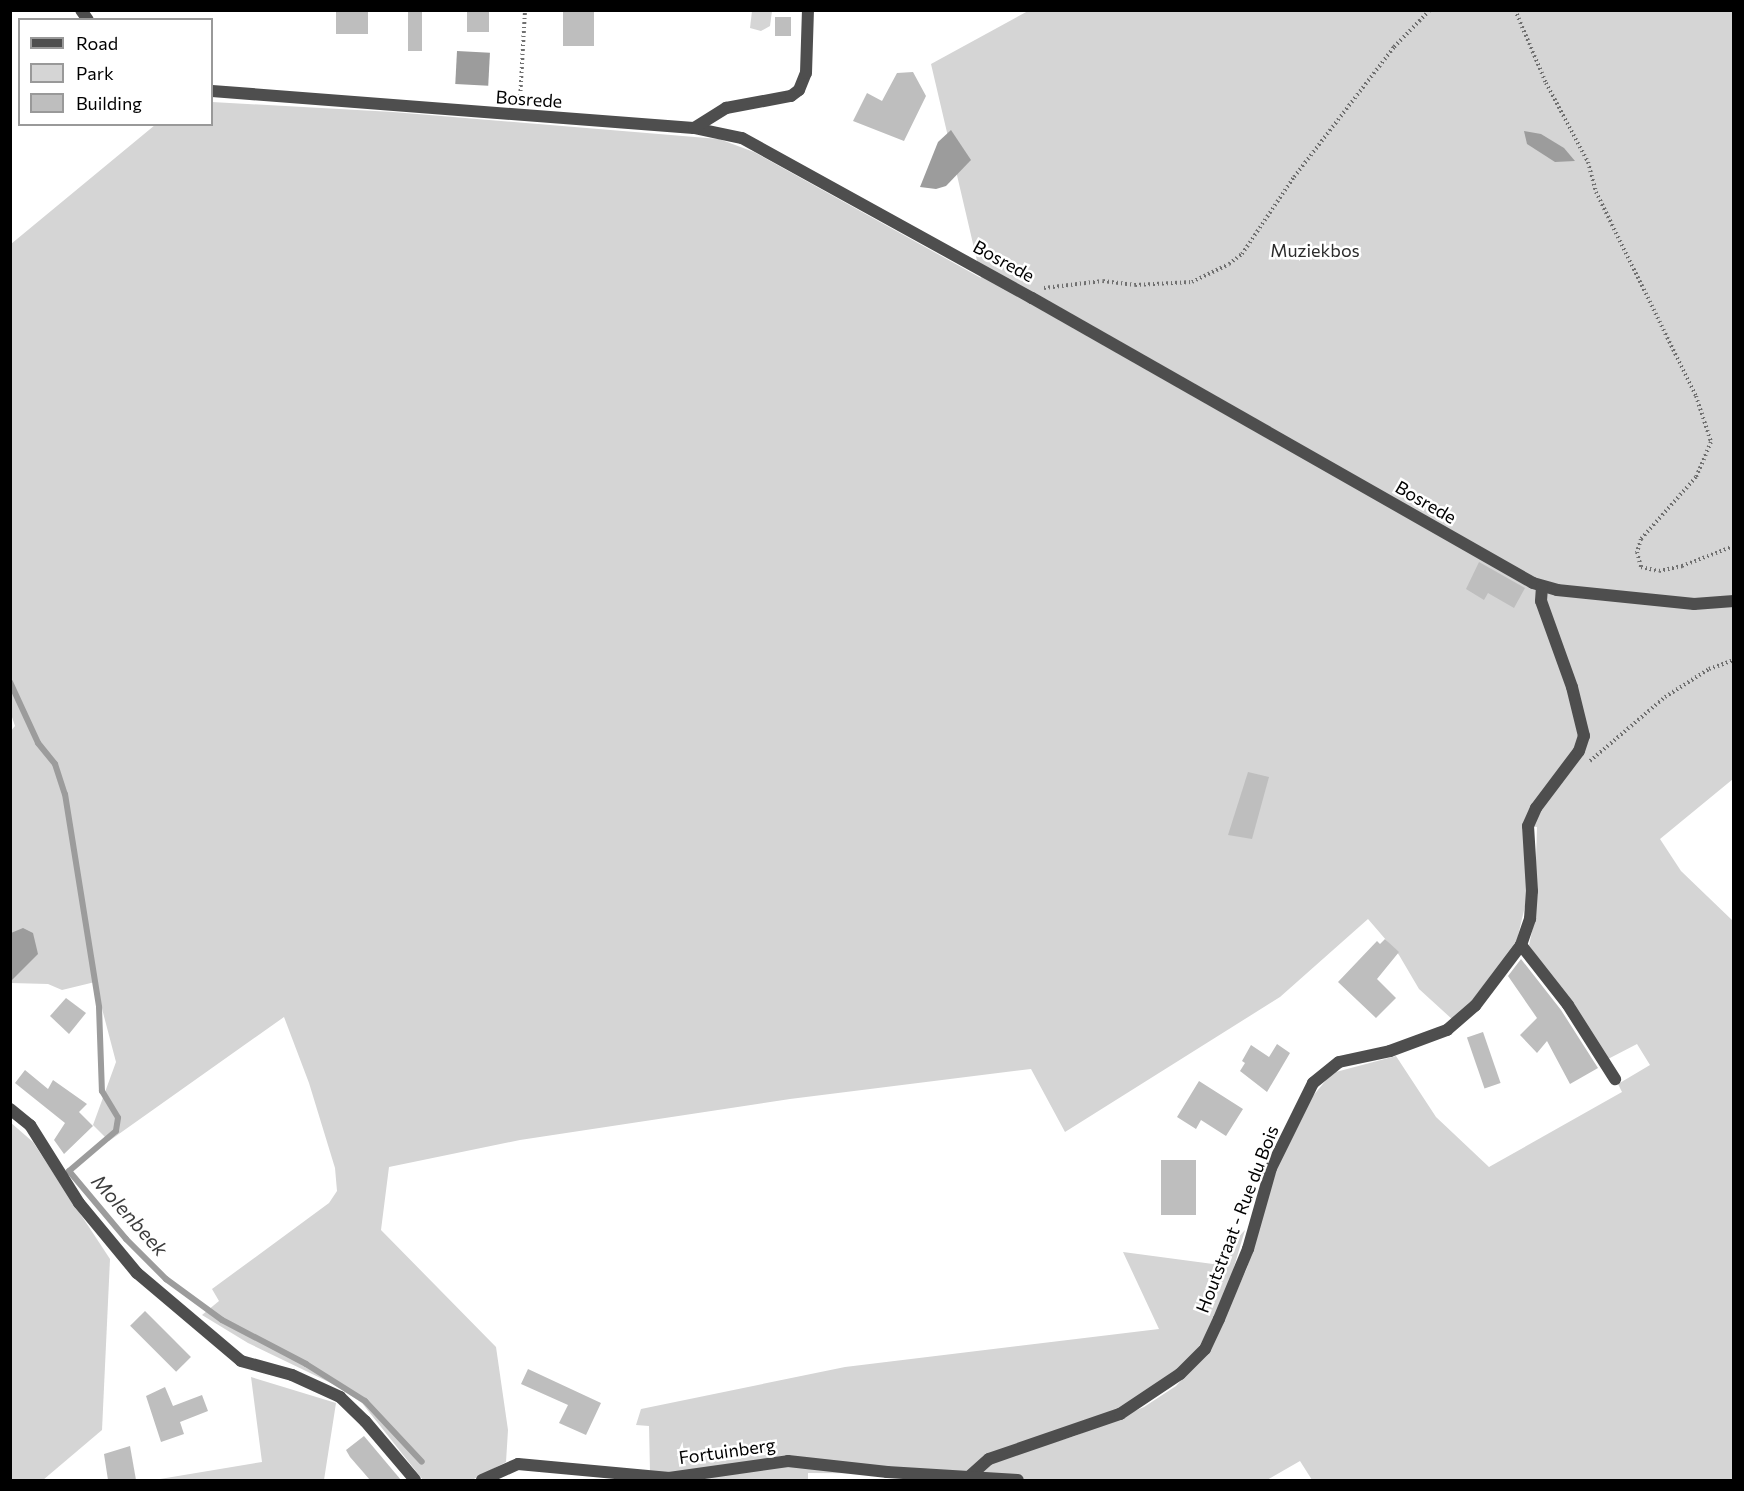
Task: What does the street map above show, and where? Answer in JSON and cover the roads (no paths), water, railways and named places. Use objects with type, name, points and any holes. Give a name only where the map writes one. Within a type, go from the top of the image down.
[{"type":"street","points":[[694,128],[726,108],[791,96],[799,90],[806,73],[808,10]]},
{"type":"street","name":"Bosrede","points":[[213,91],[518,117],[694,128],[742,138],[1032,298],[1542,587],[1694,604],[1734,601]]},
{"type":"street","name":"Houtstraat - Rue du Bois","points":[[971,1475],[989,1459],[1120,1414],[1180,1374],[1205,1348],[1219,1319],[1248,1249],[1271,1168],[1313,1083],[1339,1062],[1390,1051],[1447,1030],[1475,1006],[1521,945],[1532,909],[1528,826],[1536,808],[1579,751],[1584,736],[1575,698],[1541,601],[1542,587]]},
{"type":"street","points":[[1521,945],[1568,1005],[1615,1079]]},
{"type":"street","points":[[10,1109],[30,1125],[79,1203],[137,1273],[241,1361],[292,1375],[340,1397],[365,1421],[414,1480]]},
{"type":"street","name":"Fortuinberg","points":[[482,1480],[518,1464],[536,1463],[669,1478],[788,1461],[886,1472],[971,1475],[1018,1480]]},
{"type":"waterway","name":"Molenbeek","points":[[10,682],[38,743],[55,764],[65,794],[99,1007],[102,1091],[118,1118],[116,1131],[69,1171],[126,1239],[166,1279],[222,1320],[306,1364],[365,1401],[422,1462]]},
{"type":"park label","name":"Muziekbos","points":[[1315,250]]}]
